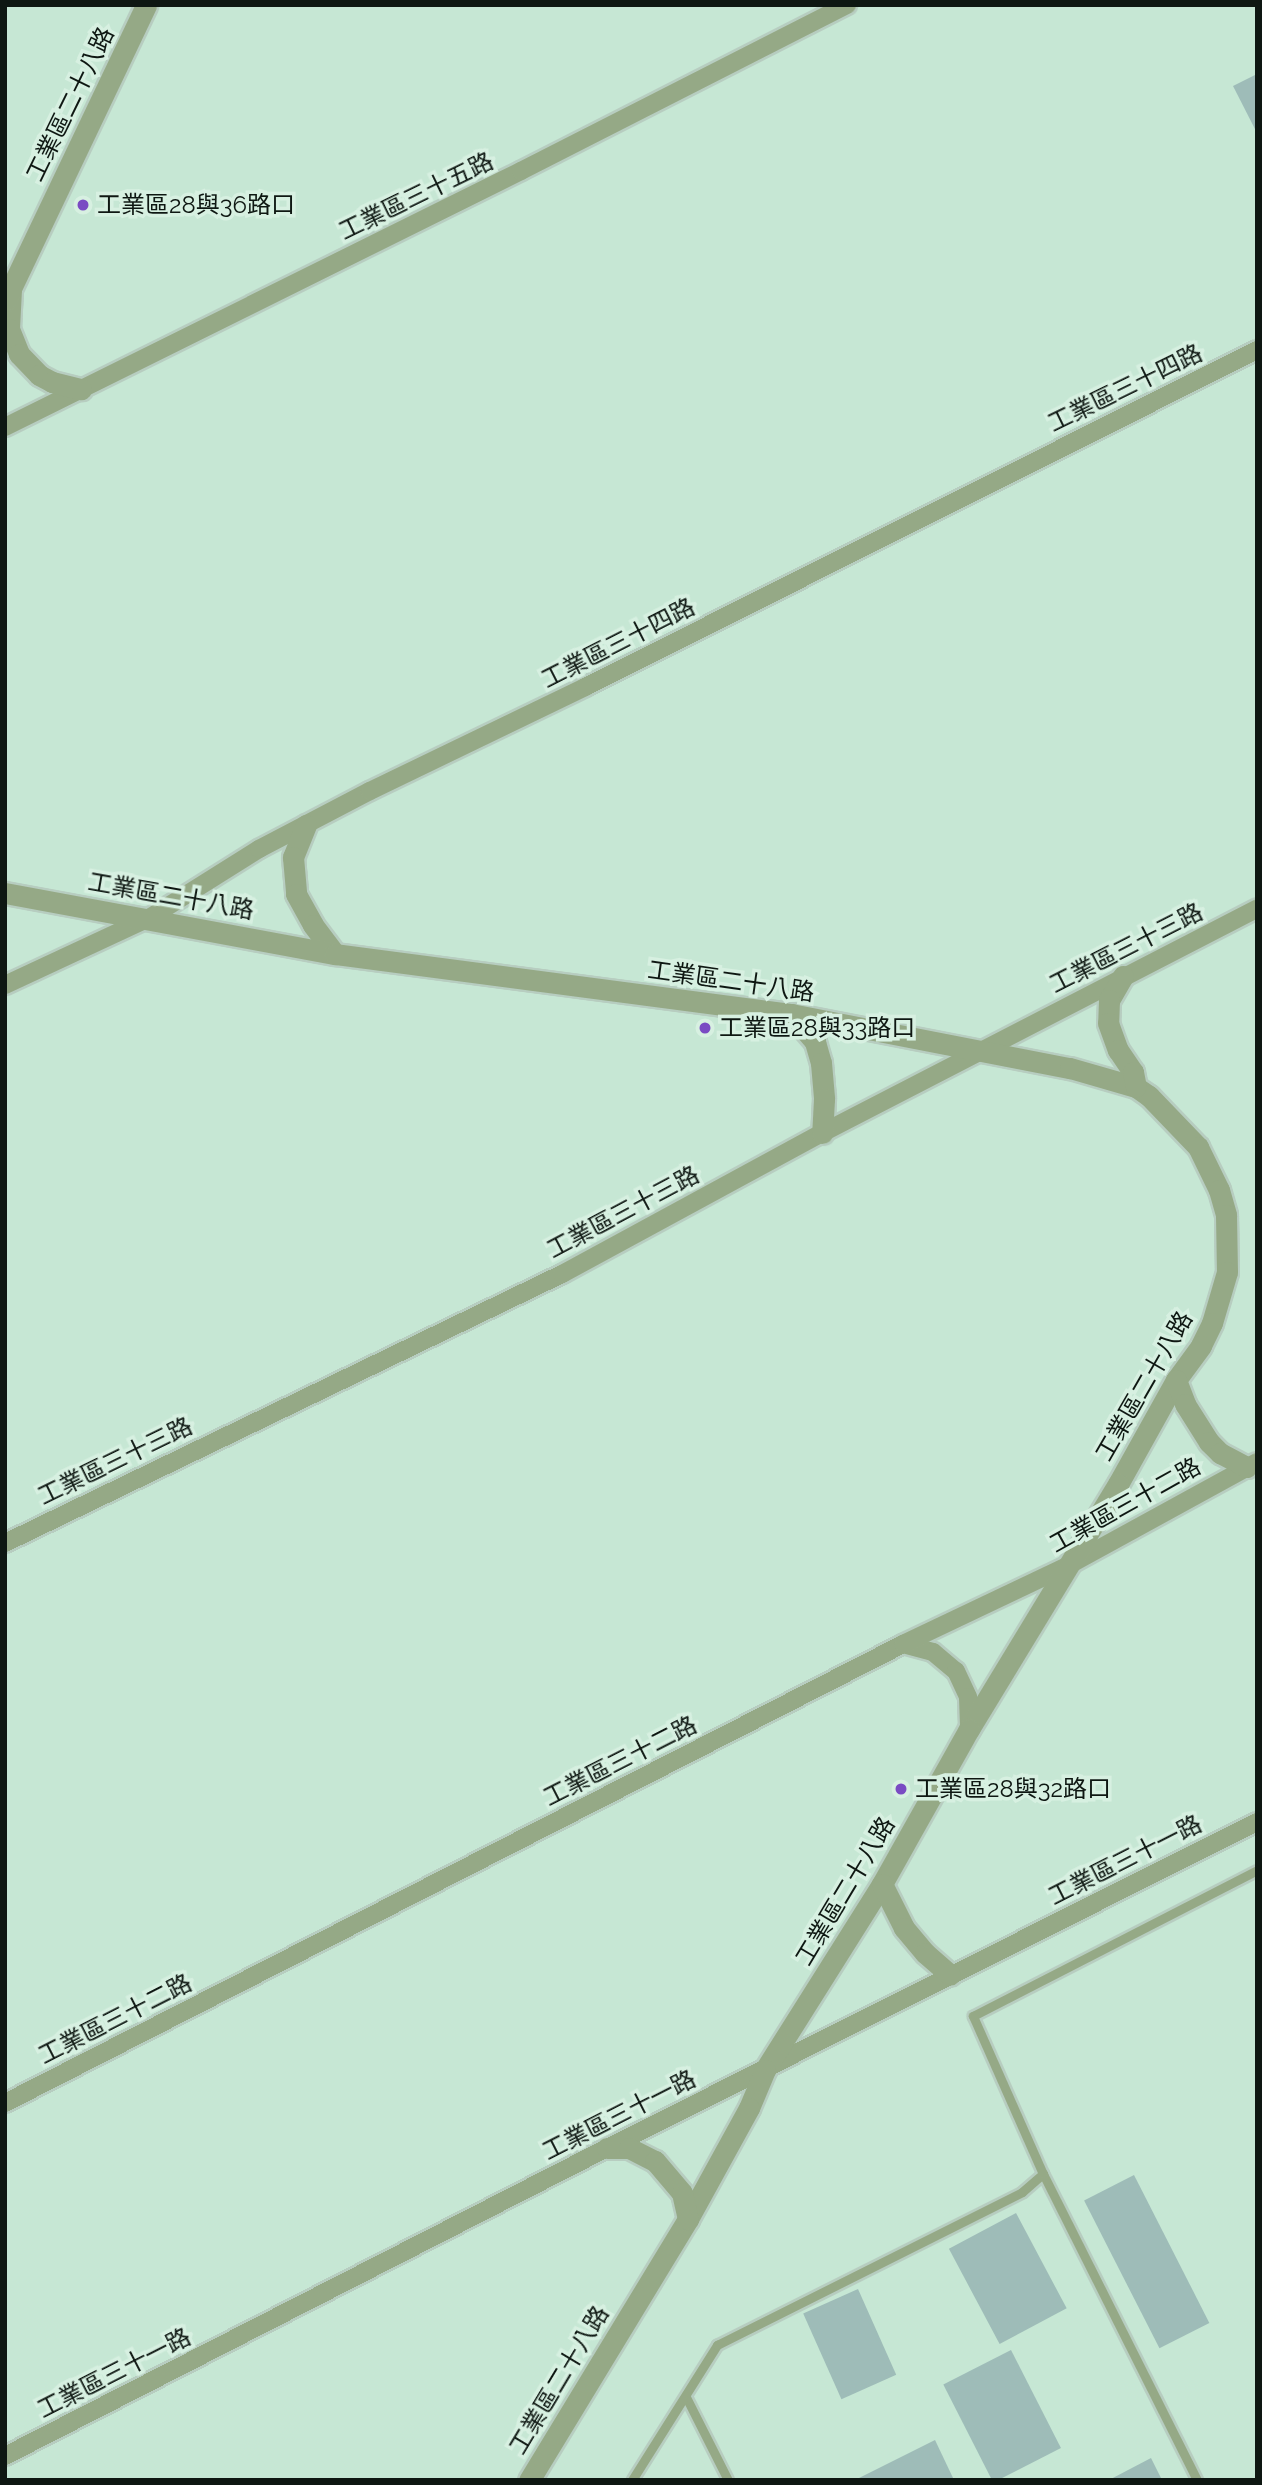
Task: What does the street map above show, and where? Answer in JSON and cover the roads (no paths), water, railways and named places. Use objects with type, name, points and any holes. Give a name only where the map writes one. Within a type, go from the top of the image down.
[{"type":"street","name":"工業區二十八路","points":[[8,295],[146,5]]},
{"type":"street","name":"工業區三十五路","points":[[5,427],[522,171],[847,5]]},
{"type":"street","points":[[8,295],[9,329],[19,354],[33,370],[52,382],[81,389]]},
{"type":"street","name":"工業區三十四路","points":[[5,985],[149,918],[259,849],[306,825],[1257,350]]},
{"type":"street","points":[[306,825],[293,857],[296,894],[313,925],[335,954]]},
{"type":"street","name":"工業區二十八路","points":[[5,893],[335,954],[791,1014],[1070,1068],[1136,1087],[1169,1113],[1198,1147],[1219,1190],[1226,1215],[1227,1272],[1221,1297],[1201,1346],[1176,1380],[882,1884],[765,2070],[749,2108],[688,2219],[529,2480]]},
{"type":"street","name":"工業區三十三路","points":[[5,1543],[562,1274],[822,1133],[1257,908]]},
{"type":"street","points":[[1123,976],[1109,1000],[1108,1023],[1118,1050],[1133,1072],[1136,1087]]},
{"type":"street","points":[[791,1014],[815,1042],[821,1063],[824,1099],[822,1133]]},
{"type":"street","points":[[1176,1380],[1185,1404],[1209,1442],[1227,1458],[1252,1464]]},
{"type":"street","name":"工業區三十二路","points":[[5,2103],[903,1643],[1069,1565],[1252,1464]]},
{"type":"street","points":[[903,1643],[933,1652],[956,1671],[968,1697],[970,1729]]},
{"type":"street","name":"工業區三十一路","points":[[5,2456],[607,2148],[1257,1822]]},
{"type":"street","points":[[882,1884],[904,1928],[925,1953],[950,1975]]},
{"type":"street","points":[[607,2148],[629,2148],[655,2161],[682,2193],[688,2219]]},
{"type":"lane","points":[[1197,2480],[1042,2174],[973,2016],[1257,1870]]},
{"type":"lane","points":[[632,2480],[717,2345],[1022,2192],[1042,2174]]},
{"type":"lane","points":[[686,2396],[727,2480]]},
{"type":"place","name":"工業區28與36路口","points":[[83,205]]},
{"type":"place","name":"工業區28與33路口","points":[[705,1028]]},
{"type":"place","name":"工業區28與32路口","points":[[901,1789]]}]
